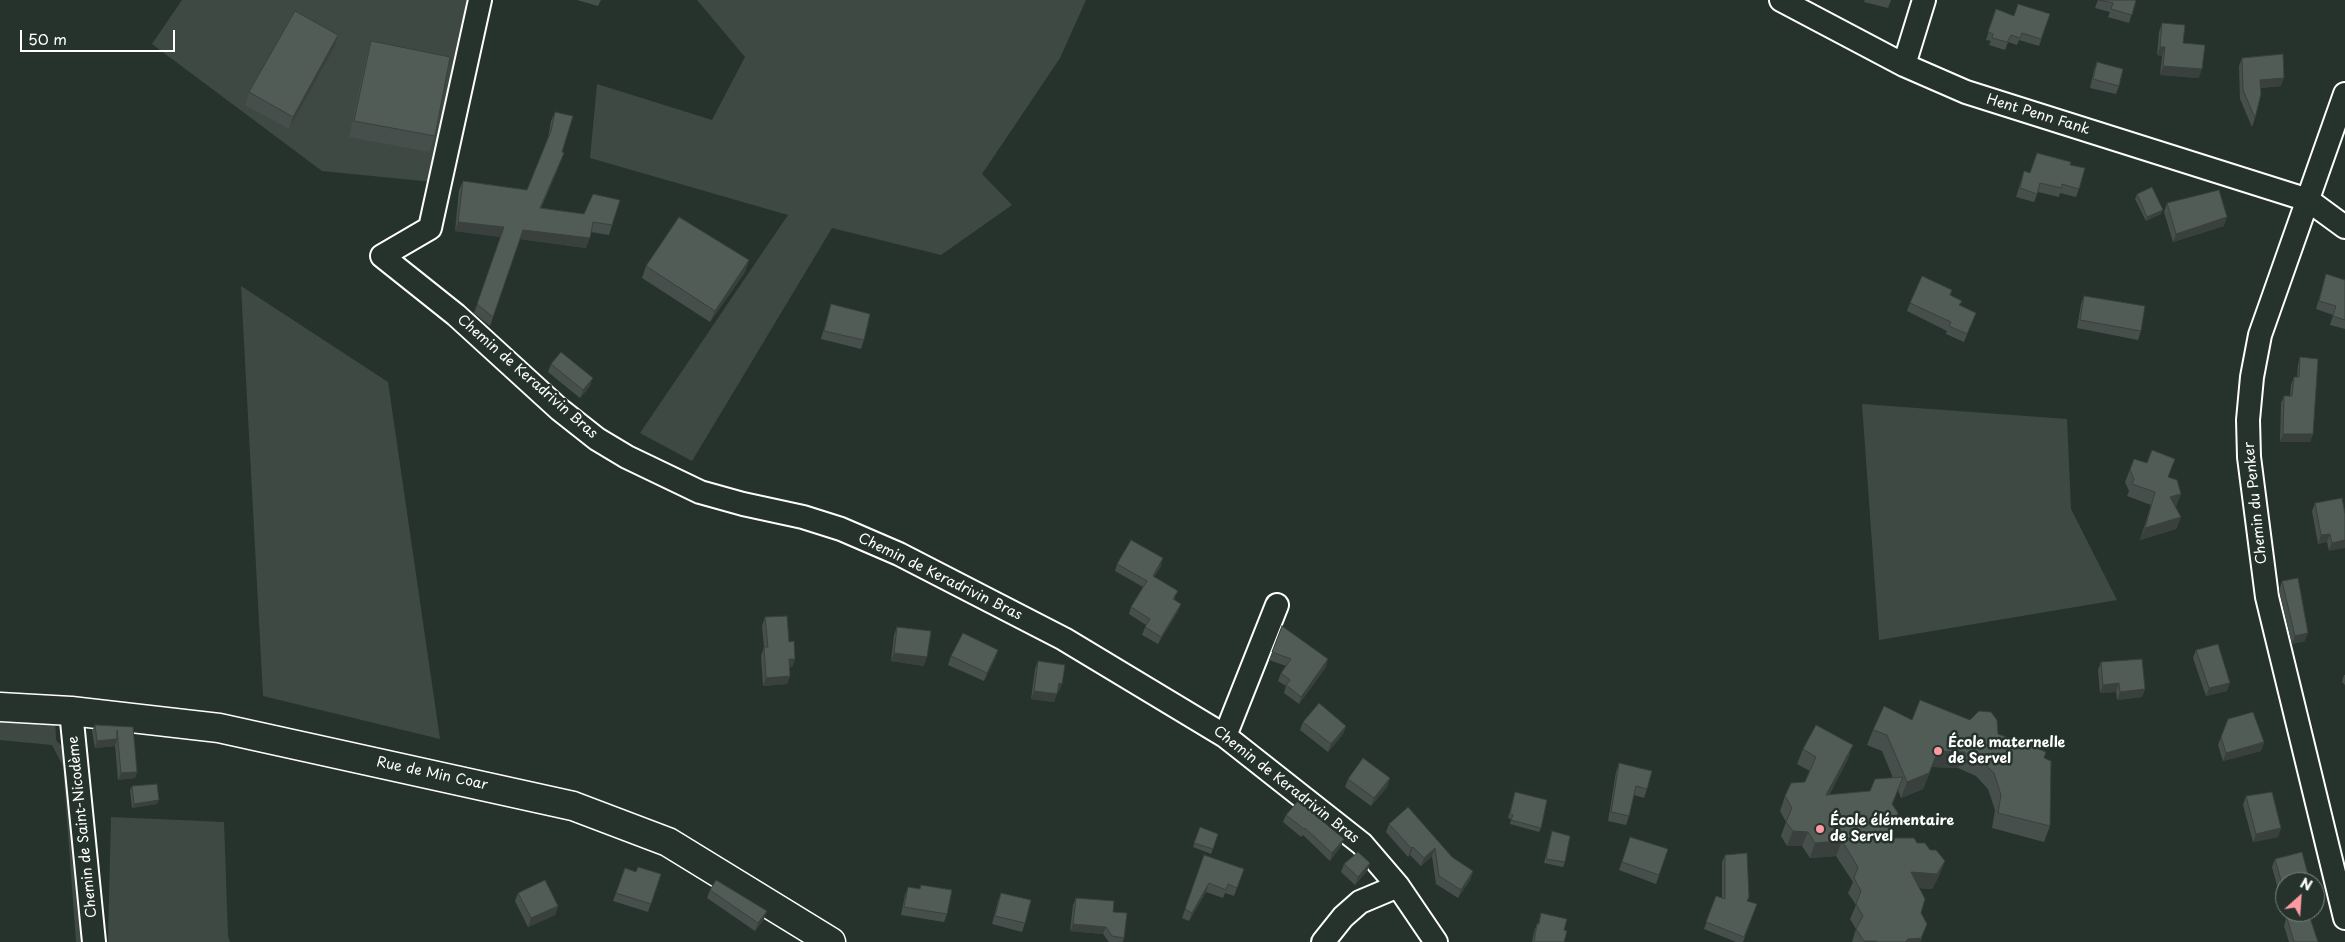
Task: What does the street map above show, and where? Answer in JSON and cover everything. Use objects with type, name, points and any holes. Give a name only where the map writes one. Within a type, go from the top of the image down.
[{"type":"street","name":"Chemin de Keradrivin Bras","points":[[480,0],[430,228],[382,256],[456,315],[560,409],[597,439],[627,457],[700,492],[743,504],[803,517],[841,529],[899,554],[1064,639],[1225,736],[1362,844],[1398,886],[1436,942]]},
{"type":"street","name":"Hent Penn Fank","points":[[1781,0],[1904,65],[1966,92],[2308,200],[2345,227]]},
{"type":"street","points":[[1904,65],[1924,0]]},
{"type":"street","name":"Chemin du Penker","points":[[2345,94],[2258,340],[2248,420],[2249,457],[2267,596],[2345,918]]},
{"type":"street","points":[[1225,736],[1278,605]]},
{"type":"street","name":"Rue de Min Coar","points":[[0,707],[71,711],[219,728],[574,806],[668,842],[831,942]]},
{"type":"street","name":"Chemin de Saint-Nicodème","points":[[71,711],[94,942]]},
{"type":"street","points":[[1323,942],[1328,934],[1356,905],[1398,886]]},
{"type":"shaded area","points":[[182,0],[486,0],[443,183],[322,171],[152,44]]},
{"type":"shaded area","points":[[697,0],[1086,0],[1060,58],[982,174],[1012,205],[941,255],[832,228],[692,461],[640,433],[788,215],[590,158],[597,84],[712,120],[745,57]]},
{"type":"shaded area","points":[[241,286],[388,382],[440,739],[263,696]]},
{"type":"shaded area","points":[[1862,404],[2067,419],[2071,509],[2117,600],[1879,640]]},
{"type":"shaded area","points":[[55,718],[56,740],[67,752],[79,882],[82,942],[76,942],[63,766],[52,745],[0,740],[0,719]]},
{"type":"shaded area","points":[[111,817],[224,822],[228,936],[230,942],[108,942]]},
{"type":"building","points":[[2099,0],[2136,0],[2132,15],[2111,9],[2113,3]]},
{"type":"building","points":[[2018,4],[2050,14],[2041,39],[2022,33],[2020,38],[2011,35],[2007,42],[1992,38],[1993,34],[1988,32],[1996,9],[2014,16]]},
{"type":"building","points":[[295,11],[338,35],[293,117],[249,92]]},
{"type":"building","points":[[2162,23],[2185,25],[2183,43],[2205,45],[2202,69],[2163,66],[2165,47],[2160,47]]},
{"type":"building","points":[[371,41],[450,57],[435,136],[354,121]]},
{"type":"building","points":[[2283,54],[2284,78],[2260,80],[2261,94],[2255,118],[2243,90],[2242,58]]},
{"type":"building","points":[[2097,62],[2123,69],[2119,86],[2093,79]]},
{"type":"building","points":[[555,112],[573,116],[562,152],[564,153],[540,208],[584,214],[593,194],[620,200],[612,225],[593,222],[590,238],[523,230],[493,317],[477,304],[504,227],[458,222],[463,181],[527,190],[551,131]]},
{"type":"building","points":[[2037,153],[2071,162],[2070,165],[2085,168],[2079,189],[2062,184],[2062,188],[2040,183],[2037,194],[2020,188],[2024,171],[2030,173]]},
{"type":"building","points":[[2152,187],[2163,210],[2147,217],[2137,194]]},
{"type":"building","points":[[2219,190],[2227,217],[2176,234],[2167,203]]},
{"type":"building","points":[[679,217],[749,260],[715,311],[646,266]]},
{"type":"building","points":[[2326,274],[2345,280],[2345,320],[2333,316],[2336,306],[2319,301]]},
{"type":"building","points":[[1922,276],[1952,290],[1950,295],[1962,301],[1959,305],[1976,313],[1967,334],[1949,326],[1951,322],[1910,303]]},
{"type":"building","points":[[2084,296],[2145,306],[2141,331],[2080,320]]},
{"type":"building","points":[[831,304],[870,314],[864,340],[824,331]]},
{"type":"building","points":[[561,352],[593,378],[583,390],[551,364]]},
{"type":"building","points":[[2300,357],[2318,359],[2313,434],[2283,434],[2284,396],[2292,396],[2294,377],[2299,377]]},
{"type":"building","points":[[2152,450],[2175,459],[2168,477],[2177,480],[2181,494],[2170,497],[2181,517],[2145,528],[2155,492],[2132,484],[2134,479],[2130,470],[2134,459],[2147,463]]},
{"type":"building","points":[[2342,498],[2345,514],[2345,540],[2332,543],[2330,534],[2321,535],[2315,503]]},
{"type":"building","points":[[1131,540],[1163,558],[1153,576],[1178,591],[1173,599],[1181,604],[1161,637],[1145,627],[1150,619],[1131,607],[1147,581],[1117,564]]},
{"type":"building","points":[[2298,578],[2308,633],[2295,636],[2282,581]]},
{"type":"building","points":[[787,616],[789,642],[794,641],[795,659],[789,659],[790,676],[766,678],[764,647],[768,647],[765,617]]},
{"type":"building","points":[[1282,626],[1328,659],[1301,697],[1286,685],[1290,680],[1281,673],[1291,659],[1272,652]]},
{"type":"building","points":[[897,627],[931,631],[927,657],[894,653]]},
{"type":"building","points":[[963,633],[998,650],[987,673],[951,656]]},
{"type":"building","points":[[2218,644],[2230,683],[2209,688],[2196,650]]},
{"type":"building","points":[[2142,659],[2145,689],[2120,692],[2119,683],[2103,685],[2101,662]]},
{"type":"building","points":[[1038,661],[1065,665],[1062,684],[1059,683],[1057,694],[1034,691]]},
{"type":"building","points":[[1920,700],[1970,720],[1979,711],[1991,712],[1997,720],[1998,734],[2023,743],[2031,740],[2034,747],[2046,752],[2044,758],[2051,761],[2050,826],[1998,813],[2001,795],[1994,773],[1981,760],[1964,752],[1938,751],[1929,773],[1907,782],[1887,735],[1873,730],[1884,706],[1912,720]]},
{"type":"building","points":[[1319,703],[1346,726],[1331,744],[1303,722]]},
{"type":"building","points":[[2253,712],[2264,742],[2226,753],[2221,737],[2228,719]]},
{"type":"building","points":[[95,725],[133,727],[137,772],[121,773],[117,730],[117,739],[97,741]]},
{"type":"building","points":[[1816,725],[1853,745],[1826,795],[1870,791],[1875,779],[1903,777],[1892,804],[1898,813],[1889,838],[1914,838],[1917,843],[1925,843],[1930,850],[1936,850],[1945,861],[1937,874],[1911,872],[1925,899],[1921,913],[1927,924],[1921,938],[1908,939],[1905,942],[1864,941],[1856,929],[1863,916],[1856,904],[1861,891],[1854,878],[1858,867],[1842,841],[1815,843],[1808,832],[1793,831],[1786,822],[1792,808],[1785,796],[1791,783],[1805,782],[1816,757],[1803,749]]},
{"type":"building","points":[[1363,758],[1390,778],[1374,798],[1348,779]]},
{"type":"building","points":[[1619,763],[1652,771],[1647,789],[1636,786],[1629,816],[1611,812]]},
{"type":"building","points":[[157,784],[159,800],[134,804],[132,786]]},
{"type":"building","points":[[1515,792],[1547,800],[1541,828],[1511,820],[1513,815],[1510,814]]},
{"type":"building","points":[[2272,792],[2281,828],[2256,834],[2246,796]]},
{"type":"building","points":[[1298,801],[1344,839],[1332,853],[1305,828],[1286,815]]},
{"type":"building","points":[[1408,807],[1452,857],[1473,871],[1461,890],[1439,876],[1435,848],[1424,858],[1413,847],[1411,848],[1389,824]]},
{"type":"building","points":[[1200,827],[1218,834],[1213,849],[1194,843]]},
{"type":"building","points":[[1552,831],[1570,836],[1565,862],[1546,859]]},
{"type":"building","points":[[1630,837],[1668,849],[1659,875],[1622,862]]},
{"type":"building","points":[[1358,852],[1370,863],[1358,877],[1344,864]]},
{"type":"building","points":[[2302,852],[2307,872],[2279,872],[2275,859]]},
{"type":"building","points":[[1747,853],[1749,897],[1747,901],[1757,904],[1744,937],[1706,922],[1716,896],[1725,899],[1725,855]]},
{"type":"building","points":[[1204,855],[1244,869],[1237,888],[1228,884],[1226,890],[1209,883],[1192,913],[1185,909]]},
{"type":"building","points":[[638,867],[661,874],[651,904],[616,893],[625,868],[636,872]]},
{"type":"building","points":[[545,880],[558,906],[531,918],[518,893]]},
{"type":"building","points":[[716,880],[767,911],[758,923],[710,890]]},
{"type":"building","points":[[921,885],[952,890],[947,914],[904,907],[908,887],[920,889]]},
{"type":"building","points":[[1001,893],[1031,900],[1025,923],[995,916]]},
{"type":"building","points":[[1076,898],[1114,901],[1113,912],[1127,913],[1124,938],[1112,936],[1106,927],[1073,924]]},
{"type":"building","points":[[1541,913],[1567,919],[1564,930],[1567,931],[1564,942],[1534,942]]},
{"type":"building","points":[[2288,922],[2311,922],[2318,942],[2294,942]]},
{"type":"place","name":"École maternelle de Servel","points":[[1938,751]]},
{"type":"place","name":"École élémentaire de Servel","points":[[1820,829]]}]
